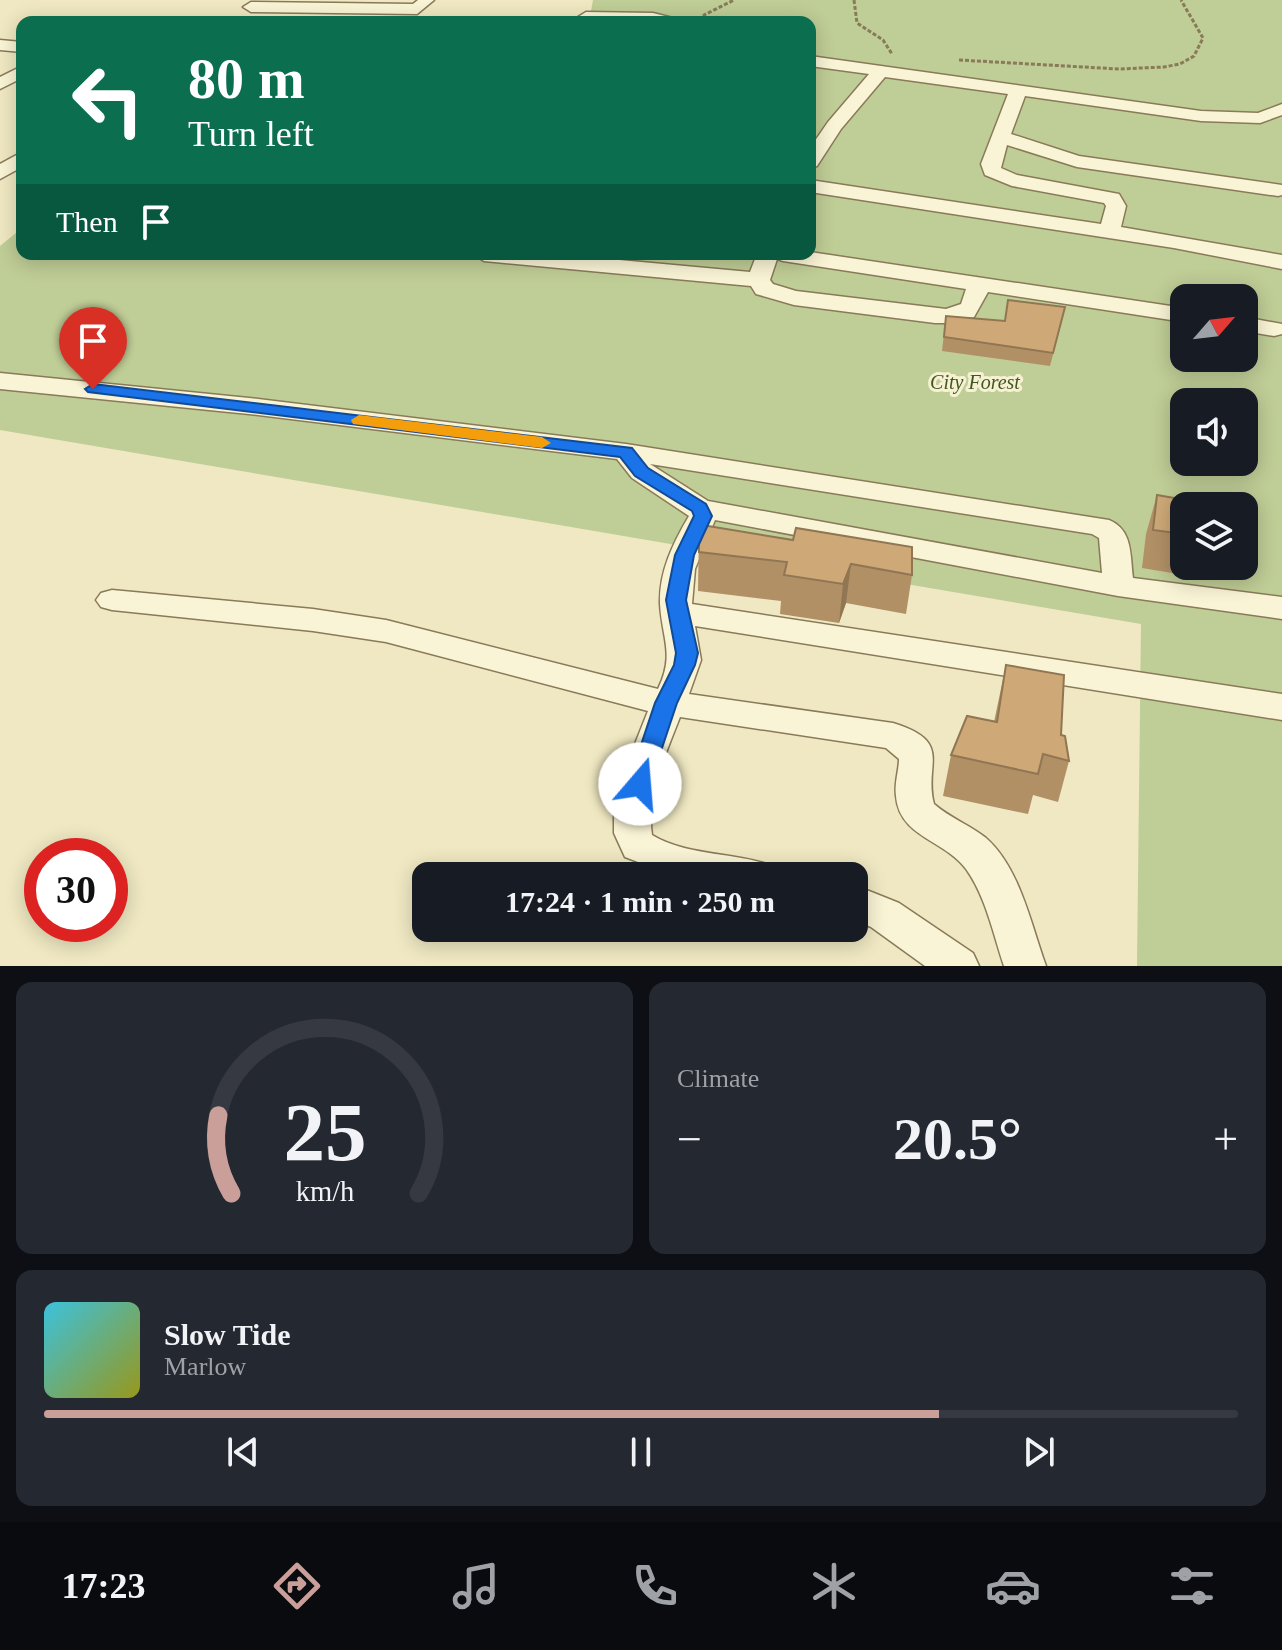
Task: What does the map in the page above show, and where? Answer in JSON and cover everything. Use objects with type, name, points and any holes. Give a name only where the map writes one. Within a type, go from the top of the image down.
[{"type":"street","points":[[251,7],[417,9],[427,0]]},
{"type":"street","points":[[816,61],[888,62],[1018,91],[1225,118],[1260,118],[1282,109]]},
{"type":"street","points":[[816,148],[888,62]]},
{"type":"street","points":[[1018,91],[991,164],[999,176],[1102,195],[1116,202]]},
{"type":"street","points":[[1000,137],[1058,156],[1124,169],[1278,190]]},
{"type":"street","points":[[1109,232],[1124,169]]},
{"type":"street","points":[[816,187],[1282,262]]},
{"type":"street","points":[[816,259],[1170,313]]},
{"type":"street","points":[[547,260],[759,280]]},
{"type":"street","points":[[766,260],[759,280],[764,289],[794,298],[935,316],[967,313],[974,306],[979,284]]},
{"type":"street","points":[[1258,326],[1274,329]]},
{"type":"street","points":[[0,381],[186,399],[626,452],[1099,526],[1110,531],[1114,538],[1118,586]]},
{"type":"street","points":[[626,452],[648,477],[700,508],[1118,586],[1282,608]]},
{"type":"street","points":[[690,862],[662,856],[638,846],[629,831],[631,811],[666,703],[680,679],[687,653],[676,600],[685,555],[703,516],[700,508]]},
{"type":"street","points":[[112,600],[313,620],[386,631],[666,703],[904,740],[914,748],[919,760],[914,796],[918,812],[975,851],[990,873],[1025,966]]},
{"type":"street","points":[[677,612],[1282,707]]},
{"type":"street","points":[[868,908],[885,915],[958,966]]},
{"type":"path","points":[[704,16],[734,0]]},
{"type":"path","points":[[854,0],[851,16],[855,22],[889,45],[888,62],[900,59]]},
{"type":"path","points":[[947,60],[1119,69],[1180,64],[1194,56],[1203,38],[1181,0]]},
{"type":"green space","name":"City Forest","points":[[593,0],[1282,0],[1282,966],[1137,966],[1141,624],[0,430],[0,246],[16,233],[16,260],[816,260],[816,16],[590,16]]},
{"type":"building","points":[[1008,300],[1065,307],[1053,353],[944,337],[946,316],[1005,321]]},
{"type":"building","points":[[1157,495],[1170,497],[1170,532],[1153,530]]},
{"type":"building","points":[[702,525],[793,540],[796,528],[912,547],[912,575],[851,564],[843,584],[784,575],[787,562],[699,552]]},
{"type":"building","points":[[1006,665],[1064,675],[1061,735],[1065,736],[1069,761],[1043,754],[1038,774],[951,755],[967,716],[997,722]]},
{"type":"slow traffic","points":[[359,420],[542,443]]},
{"type":"route","points":[[93,389],[626,452],[642,472],[700,508],[703,516],[685,555],[676,600],[687,653],[685,665],[666,703],[640,784]]}]
